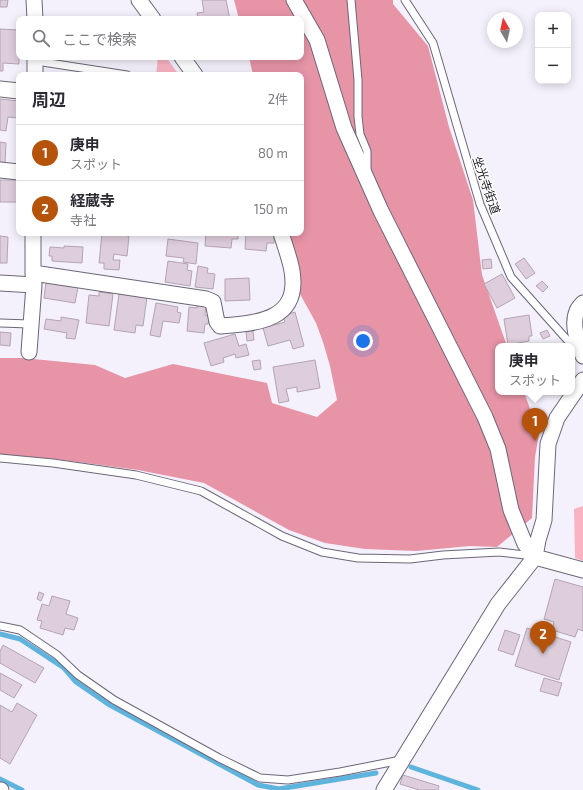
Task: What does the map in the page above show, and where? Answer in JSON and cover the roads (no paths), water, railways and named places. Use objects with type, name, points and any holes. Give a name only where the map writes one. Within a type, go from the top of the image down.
[{"type":"street","points":[[34,0],[35,16]]},
{"type":"street","points":[[139,0],[151,16]]},
{"type":"street","points":[[294,0],[303,16]]},
{"type":"street","points":[[304,17],[317,40],[344,128],[367,181],[485,417],[498,449],[511,510],[525,544],[535,556],[583,570]]},
{"type":"street","points":[[184,60],[193,72]]},
{"type":"street","points":[[0,89],[16,91]]},
{"type":"street","points":[[0,170],[16,172]]},
{"type":"street","points":[[29,352],[34,236]]},
{"type":"street","points":[[0,283],[33,279],[206,299],[213,302],[217,322],[220,326],[254,322],[272,318],[281,312],[288,304],[292,294],[292,270],[282,236]]},
{"type":"street","points":[[583,303],[577,311],[575,324],[576,339],[583,357]]},
{"type":"street","points":[[575,392],[583,380]]},
{"type":"street","points":[[384,790],[498,604],[535,556],[544,520],[548,444],[557,418],[573,395]]},
{"type":"lane","points":[[351,0],[358,80],[359,123],[360,134],[367,151],[367,181]]},
{"type":"lane","name":"坐光寺街道","points":[[406,0],[433,43],[480,204],[511,277],[570,343]]},
{"type":"lane","points":[[35,64],[102,72]]},
{"type":"lane","points":[[0,323],[30,324]]},
{"type":"lane","name":"坐光寺街道","points":[[575,348],[583,357]]},
{"type":"lane","points":[[0,458],[54,462],[136,475],[201,491],[282,536],[322,552],[358,558],[410,559],[443,555],[499,552],[535,556]]},
{"type":"lane","points":[[0,626],[20,630],[58,655],[78,675],[114,700],[219,758],[260,778],[288,780],[403,760]]},
{"type":"waterway","points":[[0,634],[20,639],[64,668],[76,682],[108,704],[258,785],[279,789],[376,773]]},
{"type":"waterway","points":[[411,767],[478,790]]},
{"type":"waterway","points":[[0,779],[22,790]]},
{"type":"place","name":"庚申","points":[[535,441]]},
{"type":"place","name":"経蔵寺","points":[[543,654]]}]
